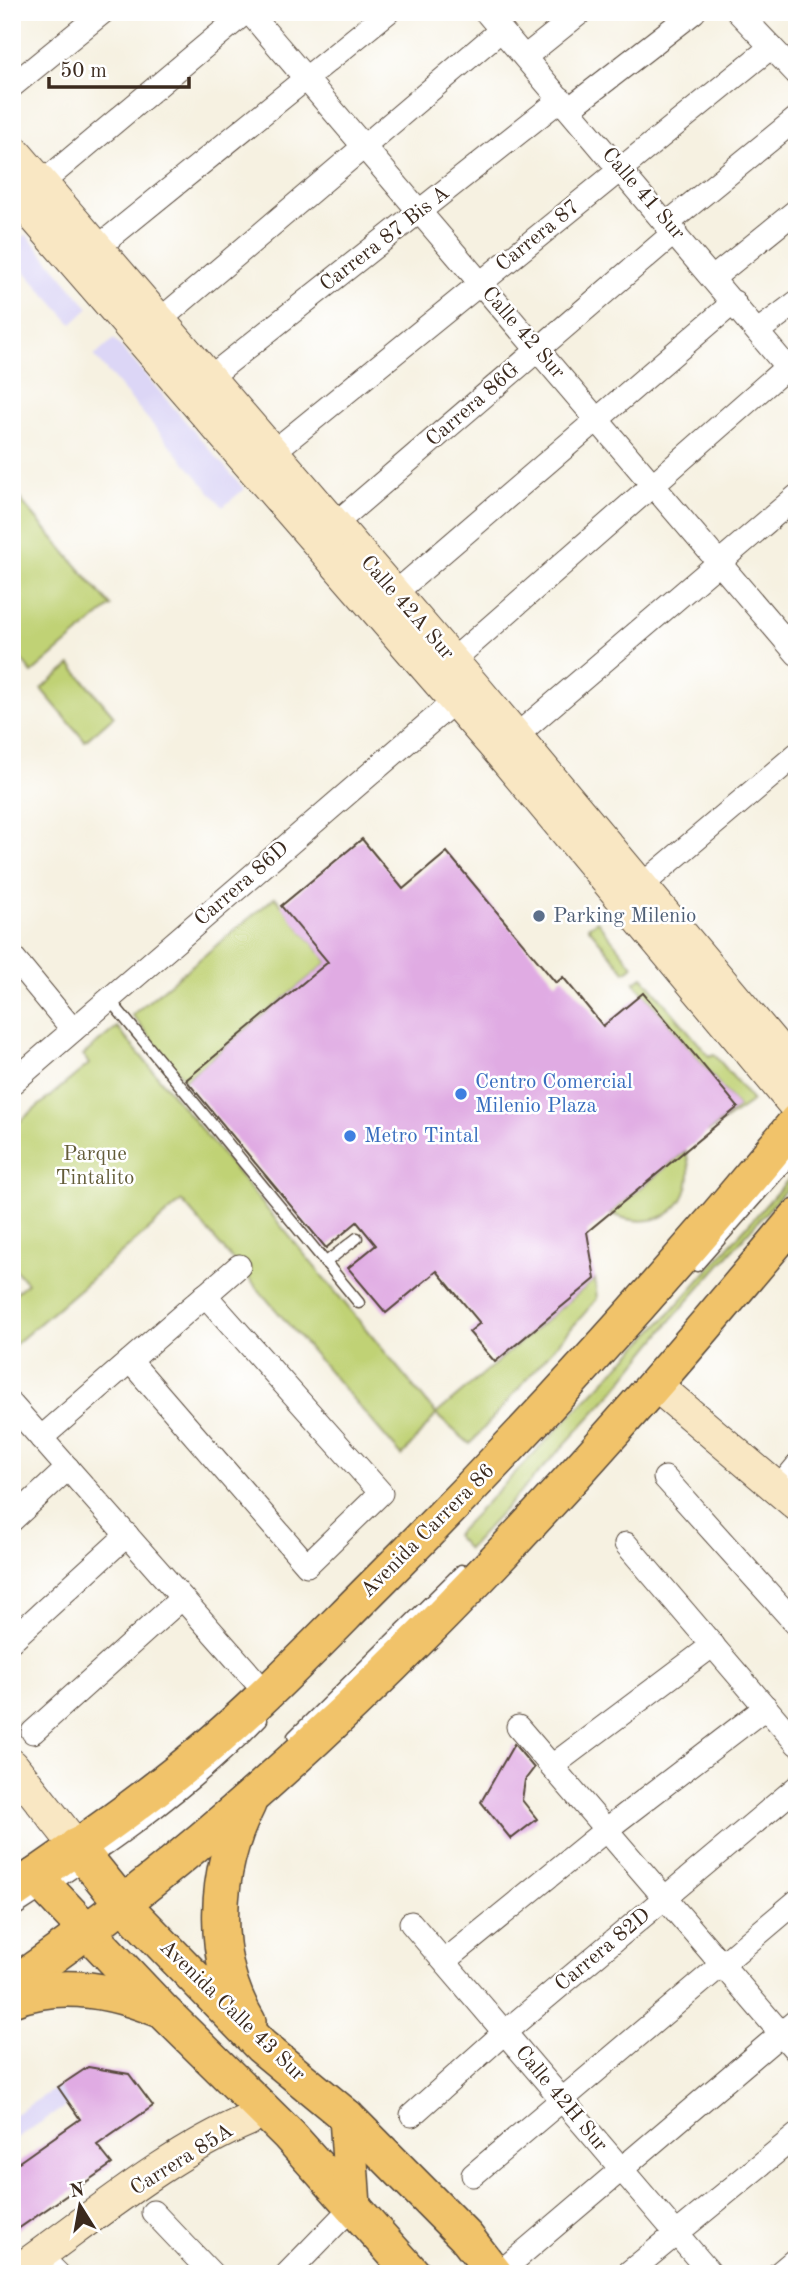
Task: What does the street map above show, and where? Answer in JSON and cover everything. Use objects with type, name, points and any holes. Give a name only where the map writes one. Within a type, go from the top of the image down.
[{"type":"main road","name":"Avenida Carrera 86","points":[[32,1886],[83,1854],[187,1764],[271,1700],[539,1416],[712,1224],[797,1121]]},
{"type":"main road","points":[[12,1985],[79,1922],[114,1894],[252,1798],[393,1665],[546,1508],[657,1385],[797,1217]]},
{"type":"main road","points":[[252,1798],[227,1858],[220,1920],[231,1984],[244,2016],[261,2046]]},
{"type":"main road","name":"Avenida Calle 43 Sur","points":[[83,1854],[114,1894],[261,2046],[346,2117],[466,2237],[497,2274]]},
{"type":"main road","points":[[32,1886],[79,1922],[163,2011],[289,2136],[413,2274]]},
{"type":"main road","points":[[12,1999],[50,1989],[81,1989],[128,1998],[163,2011],[232,2015]]},
{"type":"main road","points":[[346,2117],[353,2206]]},
{"type":"street","points":[[12,86],[103,12]]},
{"type":"street","points":[[23,199],[248,12]]},
{"type":"street","name":"Calle 42 Sur","points":[[248,12],[797,654]]},
{"type":"street","points":[[97,248],[388,12]]},
{"type":"street","name":"Calle 41 Sur","points":[[486,12],[671,227],[792,373]]},
{"type":"street","points":[[525,57],[581,12]]},
{"type":"street","name":"Carrera 87 Bis A","points":[[209,378],[419,212],[694,12]]},
{"type":"street","points":[[738,12],[797,74]]},
{"type":"street","points":[[160,320],[501,30]]},
{"type":"street","name":"Carrera 87","points":[[273,452],[771,47]]},
{"type":"street","name":"Carrera 86G","points":[[335,524],[537,350],[671,227],[797,118]]},
{"type":"street","name":"Calle 42A Sur","points":[[12,149],[23,199],[464,693],[797,1108]]},
{"type":"street","name":"Calle 42A Sur","points":[[23,199],[97,248],[452,661],[464,693],[516,736],[797,1072]]},
{"type":"street","points":[[713,278],[797,209]]},
{"type":"street","points":[[394,594],[734,302]]},
{"type":"street","points":[[758,331],[797,302]]},
{"type":"street","points":[[452,661],[653,485],[792,373]]},
{"type":"street","points":[[516,736],[797,496]]},
{"type":"street","name":"Carrera 86D","points":[[12,1083],[464,693]]},
{"type":"street","points":[[641,886],[797,754]]},
{"type":"street","points":[[12,956],[73,1030]]},
{"type":"street","points":[[41,1438],[239,1266]]},
{"type":"street","points":[[130,1361],[307,1565],[381,1493],[205,1295]]},
{"type":"street","points":[[657,1385],[791,1487]]},
{"type":"street","points":[[12,1405],[271,1700]]},
{"type":"street","points":[[12,1520],[68,1468]]},
{"type":"street","points":[[665,1478],[797,1625]]},
{"type":"street","points":[[12,1640],[127,1535]]},
{"type":"street","points":[[626,1544],[797,1744]]},
{"type":"street","points":[[33,1732],[182,1598]]},
{"type":"street","points":[[552,1766],[713,1646]]},
{"type":"street","points":[[444,1961],[607,1829],[766,1707]]},
{"type":"street","points":[[518,1727],[722,1964],[789,2026],[797,2052]]},
{"type":"street","name":"Avenida Calle 43 Sur","points":[[12,1765],[83,1854]]},
{"type":"street","name":"Carrera 82D","points":[[412,2115],[505,2032],[797,1787]]},
{"type":"street","points":[[472,2175],[797,1901]]},
{"type":"street","name":"Calle 42H Sur","points":[[411,1923],[711,2274]]},
{"type":"street","points":[[497,2274],[789,2026]]},
{"type":"street","name":"Carrera 85A","points":[[13,2274],[172,2162],[214,2136],[248,2120]]},
{"type":"street","points":[[627,2274],[797,2135]]},
{"type":"street","points":[[287,2274],[353,2206]]},
{"type":"street","points":[[153,2212],[212,2274]]},
{"type":"street","points":[[778,2274],[797,2258]]},
{"type":"lane","points":[[109,999],[359,1303]]},
{"type":"lane","points":[[692,1271],[797,1153]]},
{"type":"lane","points":[[325,1263],[357,1238]]},
{"type":"lane","points":[[279,1749],[467,1565]]},
{"type":"lane","points":[[12,1913],[32,1886]]},
{"type":"shaded area","points":[[26,234],[89,308],[72,324],[12,257],[12,246]]},
{"type":"shaded area","points":[[114,339],[244,489],[223,507],[94,356]]},
{"type":"shaded area","points":[[58,2087],[69,2104],[12,2141],[12,2116]]},
{"type":"green space","points":[[12,490],[111,606],[32,673],[12,648]]},
{"type":"green space","points":[[71,665],[114,716],[85,741],[41,689]]},
{"type":"green space","points":[[275,897],[328,962],[185,1080],[132,1015]]},
{"type":"green space","points":[[597,921],[633,966],[625,972],[588,927]]},
{"type":"green space","points":[[643,977],[709,1056],[714,1054],[753,1101],[708,1132],[738,1107],[634,982]]},
{"type":"green space","name":"Parque Tintalito","points":[[117,1027],[436,1414],[595,1279],[597,1299],[470,1444],[436,1415],[402,1456],[182,1201],[12,1347],[12,1296],[27,1283],[12,1266],[12,1128],[89,1064],[83,1055]]},
{"type":"green space","points":[[686,1151],[689,1170],[687,1187],[672,1211],[660,1218],[645,1221],[610,1213]]},
{"type":"green space","points":[[795,1172],[797,1177],[673,1318],[614,1391],[468,1549],[455,1535],[669,1314]]},
{"type":"building","name":"Centro Comercial Milenio Plaza","points":[[362,839],[403,889],[447,852],[556,983],[563,977],[603,1026],[643,993],[738,1107],[587,1232],[595,1279],[495,1362],[469,1332],[480,1323],[437,1271],[386,1313],[348,1268],[376,1245],[357,1222],[326,1248],[186,1080],[328,962],[281,906]]},
{"type":"building","points":[[514,1744],[534,1768],[525,1780],[522,1800],[537,1819],[511,1839],[481,1802]]},
{"type":"building","points":[[88,2067],[129,2074],[153,2106],[97,2145],[112,2164],[12,2233],[12,2167],[80,2119],[58,2087]]},
{"type":"place","name":"Parking Milenio","points":[[539,916]]},
{"type":"place","name":"Centro Comercial Milenio Plaza","points":[[461,1094]]},
{"type":"place","name":"Metro Tintal","points":[[350,1136]]}]
